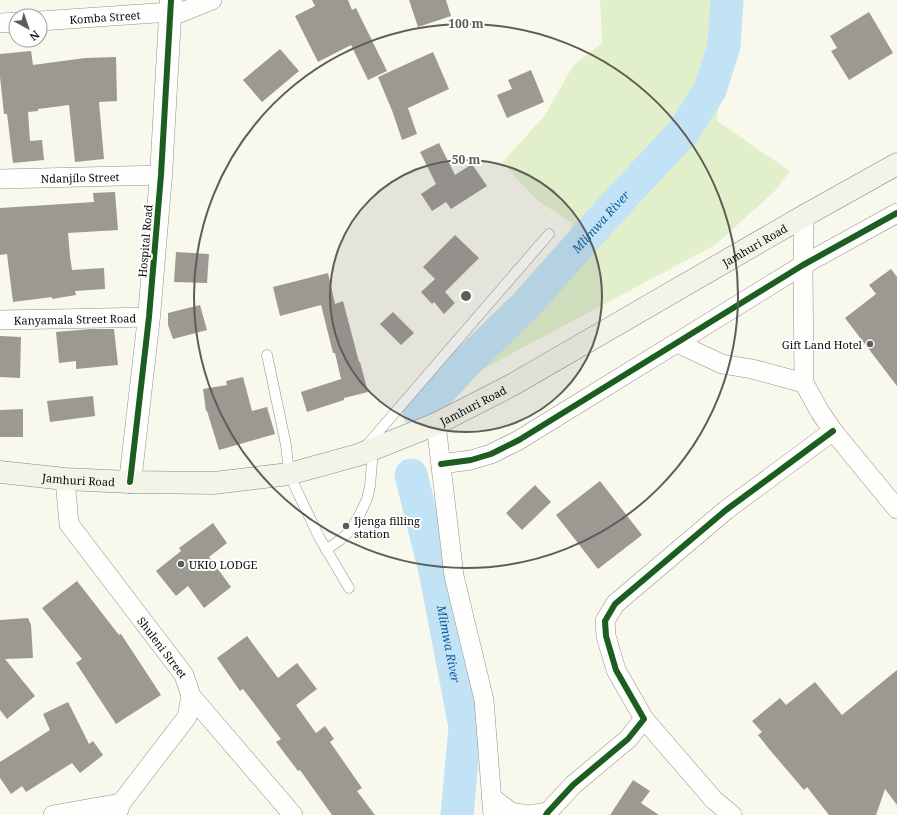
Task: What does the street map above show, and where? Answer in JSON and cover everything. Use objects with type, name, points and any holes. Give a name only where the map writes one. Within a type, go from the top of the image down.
[{"type":"main road","name":"Jamhuri Road","points":[[0,472],[65,479],[130,482],[214,483],[289,474],[366,452],[436,424],[512,384],[897,164]]},
{"type":"street","name":"Komba Street","points":[[48,20],[170,10],[212,0]]},
{"type":"street","name":"Hospital Road","points":[[130,482],[150,317],[161,175],[170,10]]},
{"type":"street","name":"Ndanjílo Street","points":[[0,179],[161,175]]},
{"type":"street","points":[[441,464],[471,460],[491,454],[519,440],[803,265],[897,213]]},
{"type":"street","points":[[804,216],[804,383],[820,412],[833,431],[897,509]]},
{"type":"street","name":"Kanyamala Street Road","points":[[0,320],[150,317]]},
{"type":"street","points":[[677,343],[722,364],[752,369],[804,383]]},
{"type":"street","points":[[436,424],[454,576],[484,700],[492,806],[529,815],[547,814],[573,785],[628,739],[644,720]]},
{"type":"street","points":[[732,815],[714,800],[644,720],[616,670],[606,636],[605,621],[615,604],[726,510],[833,431]]},
{"type":"street","name":"Shuleni Street","points":[[65,479],[69,524],[184,674],[191,696],[187,716],[119,809]]},
{"type":"street","points":[[191,696],[293,815]]},
{"type":"street","points":[[52,815],[119,809]]},
{"type":"lane","points":[[326,550],[350,531],[365,504],[370,486],[366,452],[549,234]]},
{"type":"lane","points":[[267,355],[286,445],[289,474],[319,537],[349,588]]},
{"type":"green space","points":[[600,0],[732,0],[717,121],[790,171],[774,192],[715,245],[481,370],[431,391],[453,364],[520,301],[571,243],[572,223],[537,200],[502,163],[545,115],[573,66],[602,43]]},
{"type":"building","points":[[312,0],[348,0],[352,10],[356,8],[387,71],[368,80],[351,45],[318,62],[295,16],[315,6]]},
{"type":"building","points":[[409,0],[446,0],[451,16],[418,27]]},
{"type":"building","points":[[869,12],[893,53],[849,80],[831,51],[837,48],[830,36]]},
{"type":"building","points":[[280,49],[299,71],[262,102],[243,80]]},
{"type":"building","points":[[31,51],[33,65],[85,58],[116,57],[117,101],[99,102],[104,159],[75,162],[69,105],[38,109],[38,111],[28,112],[30,141],[42,140],[44,160],[13,163],[7,114],[4,114],[0,77],[0,54]]},
{"type":"building","points":[[433,52],[449,89],[408,108],[417,134],[402,140],[393,113],[378,77]]},
{"type":"building","points":[[531,70],[544,102],[507,118],[497,95],[512,89],[508,80]]},
{"type":"building","points":[[439,143],[455,175],[472,164],[487,186],[451,209],[446,202],[432,211],[421,194],[436,184],[420,152]]},
{"type":"building","points":[[115,192],[118,230],[68,233],[72,270],[104,268],[105,289],[75,291],[76,295],[52,299],[52,297],[13,302],[7,254],[0,255],[0,208],[94,202],[93,193]]},
{"type":"building","points":[[455,235],[479,258],[445,292],[455,303],[444,314],[434,302],[432,304],[421,292],[435,279],[423,267]]},
{"type":"building","points":[[176,252],[209,254],[207,283],[174,282]]},
{"type":"building","points":[[891,269],[897,277],[897,386],[845,318],[876,294],[869,285]]},
{"type":"building","points":[[328,273],[335,304],[343,301],[368,392],[344,398],[344,400],[307,412],[301,392],[341,379],[335,353],[333,353],[321,305],[280,316],[273,287]]},
{"type":"building","points":[[200,305],[207,330],[173,339],[168,325],[168,313]]},
{"type":"building","points":[[393,312],[414,333],[401,345],[380,324]]},
{"type":"building","points":[[114,329],[118,365],[76,369],[76,361],[59,363],[56,332]]},
{"type":"building","points":[[0,336],[21,337],[20,378],[0,377]]},
{"type":"building","points":[[243,377],[252,411],[267,407],[275,434],[219,450],[206,411],[203,389],[227,385],[226,381]]},
{"type":"building","points":[[93,396],[95,416],[50,422],[47,401]]},
{"type":"building","points":[[23,409],[23,437],[0,437],[0,410]]},
{"type":"building","points":[[600,481],[642,535],[598,569],[556,515]]},
{"type":"building","points":[[535,485],[551,502],[522,530],[506,513]]},
{"type":"building","points":[[213,523],[227,543],[209,557],[231,587],[204,608],[188,586],[176,596],[156,571],[181,551],[179,548]]},
{"type":"building","points":[[77,581],[119,635],[121,634],[161,695],[116,724],[76,663],[82,659],[42,608]]},
{"type":"building","points":[[28,618],[31,625],[33,658],[5,659],[35,696],[7,719],[0,710],[0,620]]},
{"type":"building","points":[[247,636],[278,678],[297,663],[317,689],[296,705],[316,733],[325,726],[334,739],[330,742],[362,788],[357,791],[375,815],[332,815],[300,770],[298,771],[276,742],[281,739],[243,689],[240,691],[217,658]]},
{"type":"building","points":[[897,670],[897,805],[885,789],[876,815],[829,815],[807,787],[804,790],[769,749],[758,735],[762,732],[752,721],[780,698],[786,705],[815,682],[842,715]]},
{"type":"building","points":[[68,702],[89,744],[93,741],[103,755],[80,773],[72,763],[26,792],[22,786],[11,794],[0,778],[0,762],[50,730],[43,714]]},
{"type":"building","points":[[633,780],[650,791],[641,803],[659,815],[610,815]]},
{"type":"waterway","name":"Mlimwa River","points":[[419,413],[464,365],[525,306],[613,207],[683,132],[710,90],[724,46],[727,0]]},
{"type":"waterway","name":"Mlimwa River","points":[[411,475],[435,571],[465,727],[457,815]]},
{"type":"cycle path","points":[[130,482],[149,317],[161,175],[171,0]]},
{"type":"cycle path","points":[[441,464],[471,460],[491,454],[519,440],[803,265],[897,213]]},
{"type":"cycle path","points":[[546,815],[573,785],[628,739],[644,719],[616,670],[606,636],[605,621],[615,604],[726,510],[833,431]]},
{"type":"place","name":"Gift Land Hotel","points":[[870,344]]},
{"type":"place","name":"Ijenga filling station","points":[[346,526]]},
{"type":"place","name":"UKIO LODGE","points":[[181,564]]}]
